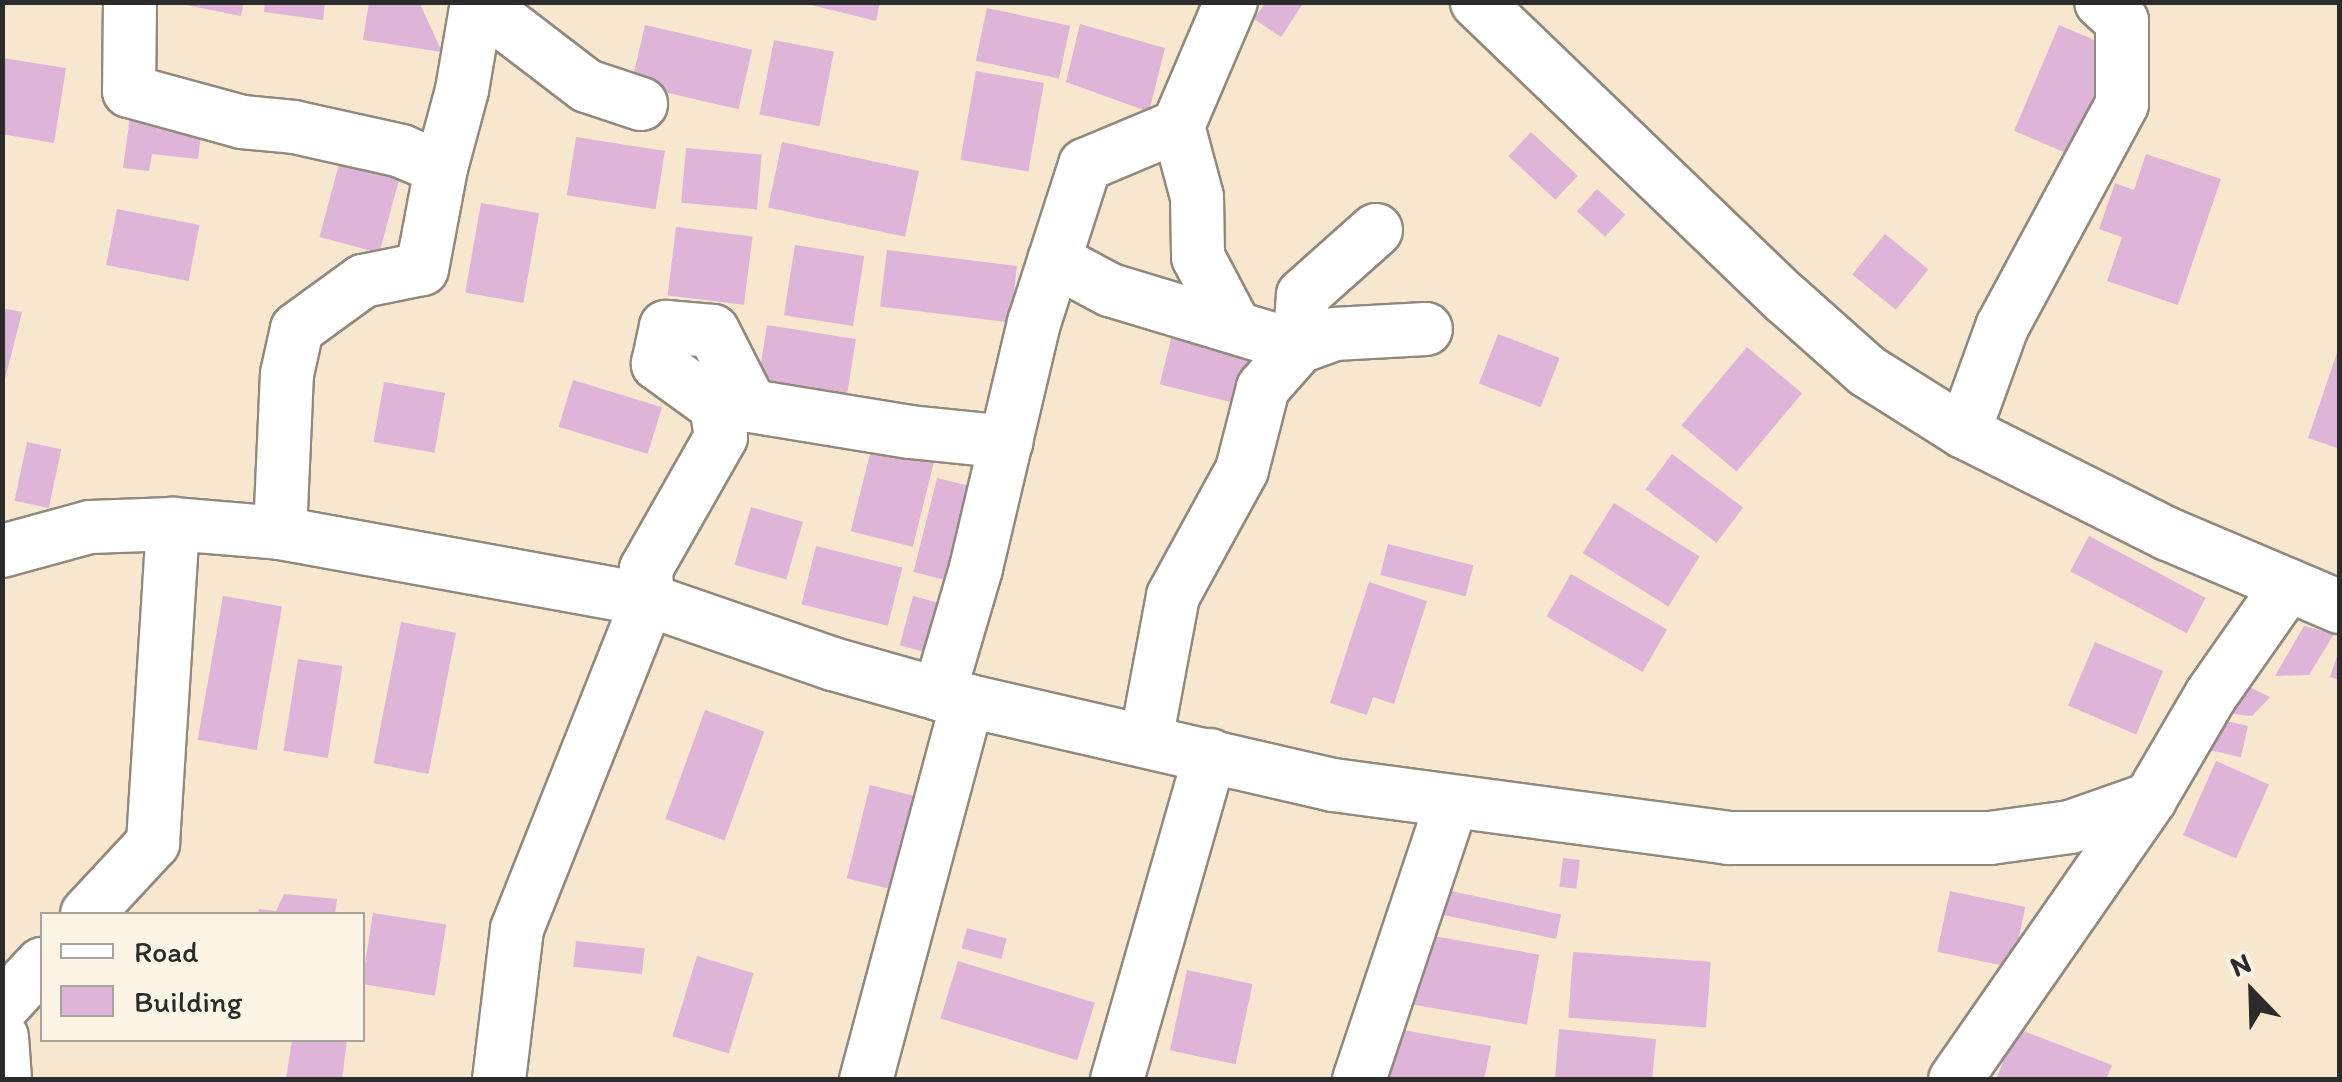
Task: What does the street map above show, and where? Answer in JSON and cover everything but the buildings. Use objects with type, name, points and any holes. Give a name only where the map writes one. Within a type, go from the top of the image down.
[{"type":"street","points":[[130,2],[129,91],[242,122],[294,127],[402,151],[441,168]]},
{"type":"street","points":[[280,532],[287,374],[298,329],[363,282],[422,269],[477,2],[588,86],[641,104]]},
{"type":"street","points":[[1230,2],[1178,126],[1197,197],[1198,257],[1234,325]]},
{"type":"street","points":[[1478,2],[1785,298],[1867,371],[1964,432],[2168,534],[2321,589],[2211,696],[2150,800],[1956,1080]]},
{"type":"street","points":[[1964,432],[2002,328],[2122,104],[2122,22],[2101,2]]},
{"type":"street","points":[[466,64],[567,87],[588,86]]},
{"type":"street","points":[[866,1080],[1034,323],[1085,165],[1178,126]]},
{"type":"street","points":[[1298,348],[1303,296],[1376,230]]},
{"type":"street","points":[[1054,260],[1110,290],[1177,313],[1234,325],[1298,348]]},
{"type":"street","points":[[500,1080],[517,928],[648,600],[646,569],[721,437],[716,406],[658,364],[666,327],[713,331],[751,406],[910,432],[1006,442]]},
{"type":"street","points":[[1146,740],[1172,596],[1242,470],[1263,388],[1298,348],[1334,334],[1426,329]]},
{"type":"street","points":[[90,912],[153,843],[173,524]]},
{"type":"street","points":[[2,551],[90,527],[173,524],[280,532],[648,600],[834,664],[954,697],[1333,785],[1728,838],[1990,838],[2070,827],[2150,800]]},
{"type":"street","points":[[544,579],[662,541]]},
{"type":"street","points":[[1117,1080],[1210,755]]},
{"type":"street","points":[[1359,1080],[1452,802]]},
{"type":"street","points":[[2,1007],[40,966]]},
{"type":"street","points":[[2,1037],[4,1080]]}]
